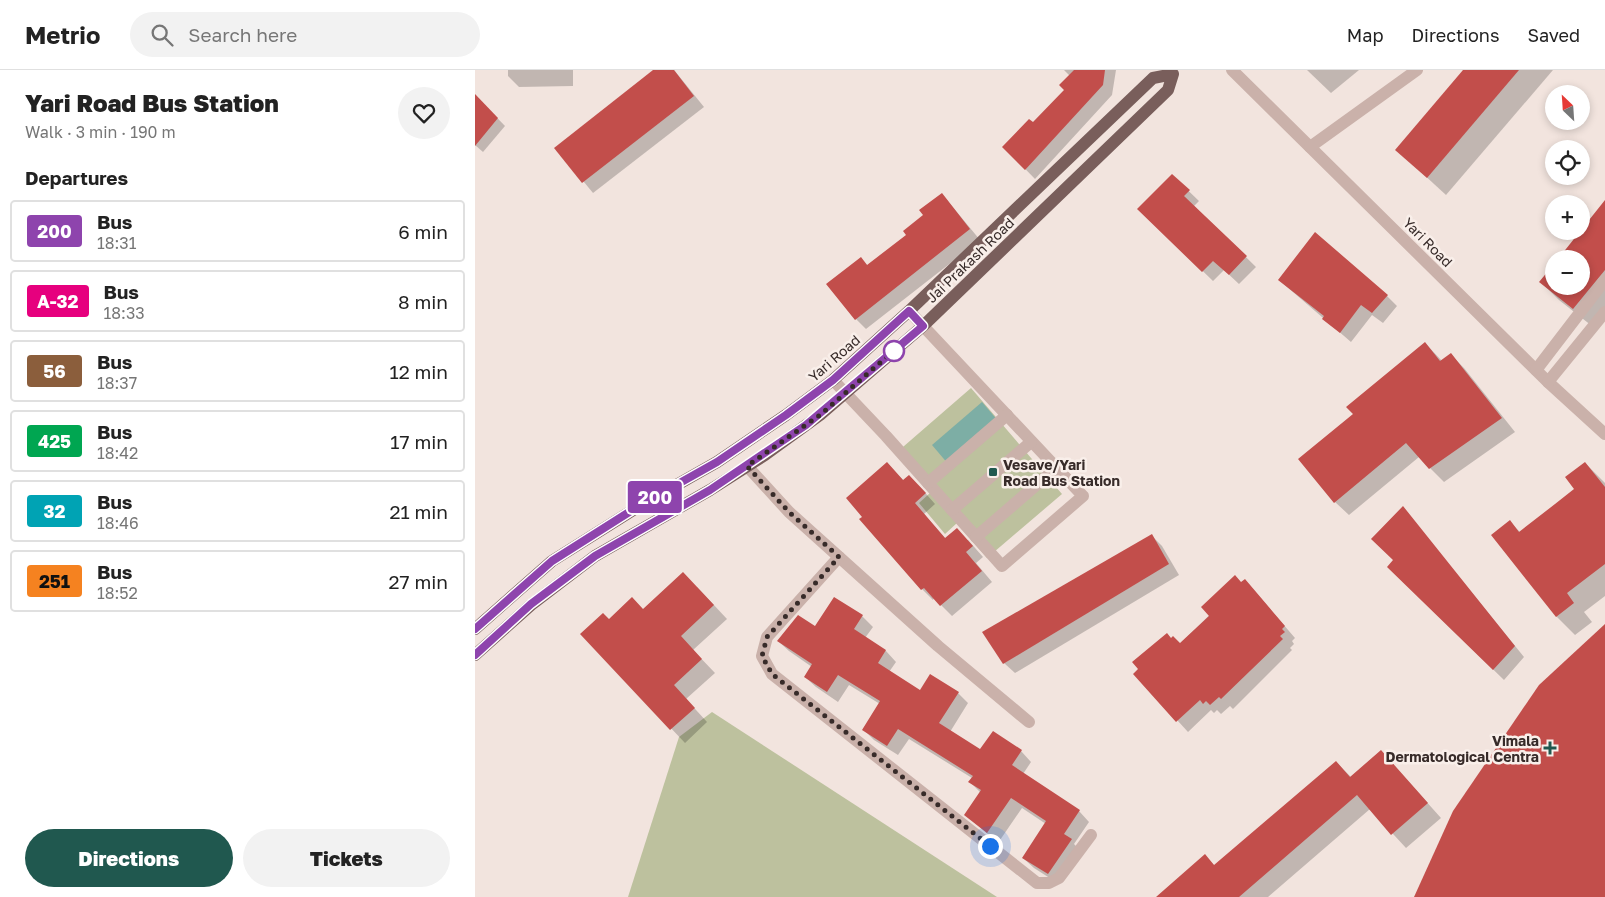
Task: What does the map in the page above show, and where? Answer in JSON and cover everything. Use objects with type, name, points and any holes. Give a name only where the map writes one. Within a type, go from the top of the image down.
[{"type":"main road","name":"Yari Road","points":[[475,629],[552,561],[637,507],[717,462],[833,380],[909,311],[1153,78],[1175,72]]},
{"type":"main road","name":"Jai Prakash Road","points":[[475,655],[531,604],[595,556],[747,466],[820,415],[923,326],[1168,90],[1175,72]]},
{"type":"street","name":"Yari Road","points":[[1233,70],[1535,370],[1605,434]]},
{"type":"street","points":[[1310,147],[1417,70]]},
{"type":"street","points":[[1535,370],[1605,280]]},
{"type":"street","points":[[833,380],[1002,566],[1083,496],[909,311]]},
{"type":"street","points":[[1548,382],[1605,312]]},
{"type":"street","points":[[928,483],[1007,415]]},
{"type":"street","points":[[952,510],[1031,442]]},
{"type":"street","points":[[747,466],[789,512],[938,646],[1029,722]]},
{"type":"street","points":[[976,537],[1056,468]]},
{"type":"street","points":[[839,557],[767,637],[762,656],[772,674],[1037,883],[1049,883],[1059,878],[1091,835]]},
{"type":"green space","points":[[971,388],[1062,494],[987,558],[957,523],[945,534],[919,503],[930,493],[896,453]]},
{"type":"green space","points":[[712,712],[997,897],[628,897],[679,737]]},
{"type":"water","points":[[982,402],[999,422],[949,465],[932,445]]},
{"type":"building","points":[[653,70],[674,70],[694,96],[582,183],[554,148]]},
{"type":"building","points":[[1074,70],[1105,70],[1103,85],[1025,170],[1002,147],[1029,119],[1033,122],[1064,90],[1059,85]]},
{"type":"building","points":[[1463,70],[1519,70],[1427,178],[1395,150]]},
{"type":"building","points":[[475,94],[498,118],[475,146]]},
{"type":"building","points":[[1172,174],[1190,190],[1184,196],[1247,256],[1229,275],[1213,261],[1202,272],[1137,209]]},
{"type":"building","points":[[942,193],[970,229],[855,320],[826,284],[861,257],[867,265],[906,235],[903,231],[923,215],[919,210]]},
{"type":"building","points":[[1605,200],[1605,270],[1590,288],[1590,250],[1565,250],[1573,240],[1590,240],[1590,219]]},
{"type":"building","points":[[1315,232],[1388,295],[1372,313],[1361,305],[1340,333],[1322,319],[1324,316],[1278,280]]},
{"type":"building","points":[[1545,275],[1545,287],[1539,282]]},
{"type":"building","points":[[1555,295],[1584,295],[1573,309]]},
{"type":"building","points":[[1425,342],[1440,361],[1451,353],[1502,418],[1429,469],[1406,443],[1334,503],[1298,459],[1353,414],[1346,407]]},
{"type":"building","points":[[887,462],[903,480],[909,475],[926,493],[915,503],[945,538],[957,528],[973,546],[966,552],[982,571],[940,606],[924,588],[921,590],[859,519],[862,517],[846,498]]},
{"type":"building","points":[[1585,462],[1605,487],[1605,564],[1567,593],[1574,603],[1556,617],[1491,535],[1510,520],[1519,532],[1574,489],[1565,477]]},
{"type":"building","points":[[1403,506],[1515,646],[1493,670],[1387,567],[1393,560],[1371,539]]},
{"type":"building","points":[[1152,534],[1169,564],[1003,664],[982,632]]},
{"type":"building","points":[[683,572],[714,605],[681,636],[702,659],[674,685],[695,708],[670,730],[580,634],[603,613],[609,619],[632,597],[643,609]]},
{"type":"building","points":[[1235,575],[1241,582],[1245,579],[1285,626],[1282,629],[1285,632],[1280,636],[1283,639],[1221,699],[1219,697],[1210,705],[1206,701],[1203,704],[1200,700],[1176,722],[1133,674],[1138,669],[1132,662],[1167,633],[1171,638],[1173,636],[1180,643],[1209,616],[1201,607]]},
{"type":"building","points":[[834,597],[863,615],[854,629],[886,650],[878,663],[920,690],[930,674],[959,692],[939,723],[980,749],[993,731],[1022,750],[1012,765],[1080,810],[1064,834],[1072,839],[1048,874],[1022,858],[1046,821],[1011,798],[987,833],[964,815],[981,790],[968,782],[973,776],[898,729],[887,746],[862,730],[880,701],[838,675],[827,692],[804,677],[812,664],[777,641],[798,615],[815,626]]},
{"type":"building","name":"Vimala Dermatological Centra","points":[[1605,624],[1605,897],[1414,897],[1453,811],[1539,685]]},
{"type":"building","points":[[1381,750],[1428,803],[1391,835],[1357,795],[1239,897],[1156,897],[1205,854],[1214,865],[1336,761],[1350,777]]},
{"type":"bus line","name":"200","points":[[475,629],[552,561],[637,507],[717,462],[786,415],[833,380],[909,311],[923,326],[820,415],[765,455],[710,490],[595,556],[531,604],[475,655]]},
{"type":"place","name":"Vesave/Yari Road Bus Station","points":[[993,472]]},
{"type":"place","name":"Vimala Dermatological Centra","points":[[1550,748]]},
{"type":"route","points":[[894,351],[897,348],[820,415],[747,466],[789,512],[839,557],[767,637],[762,656],[772,674],[990,846]]}]
